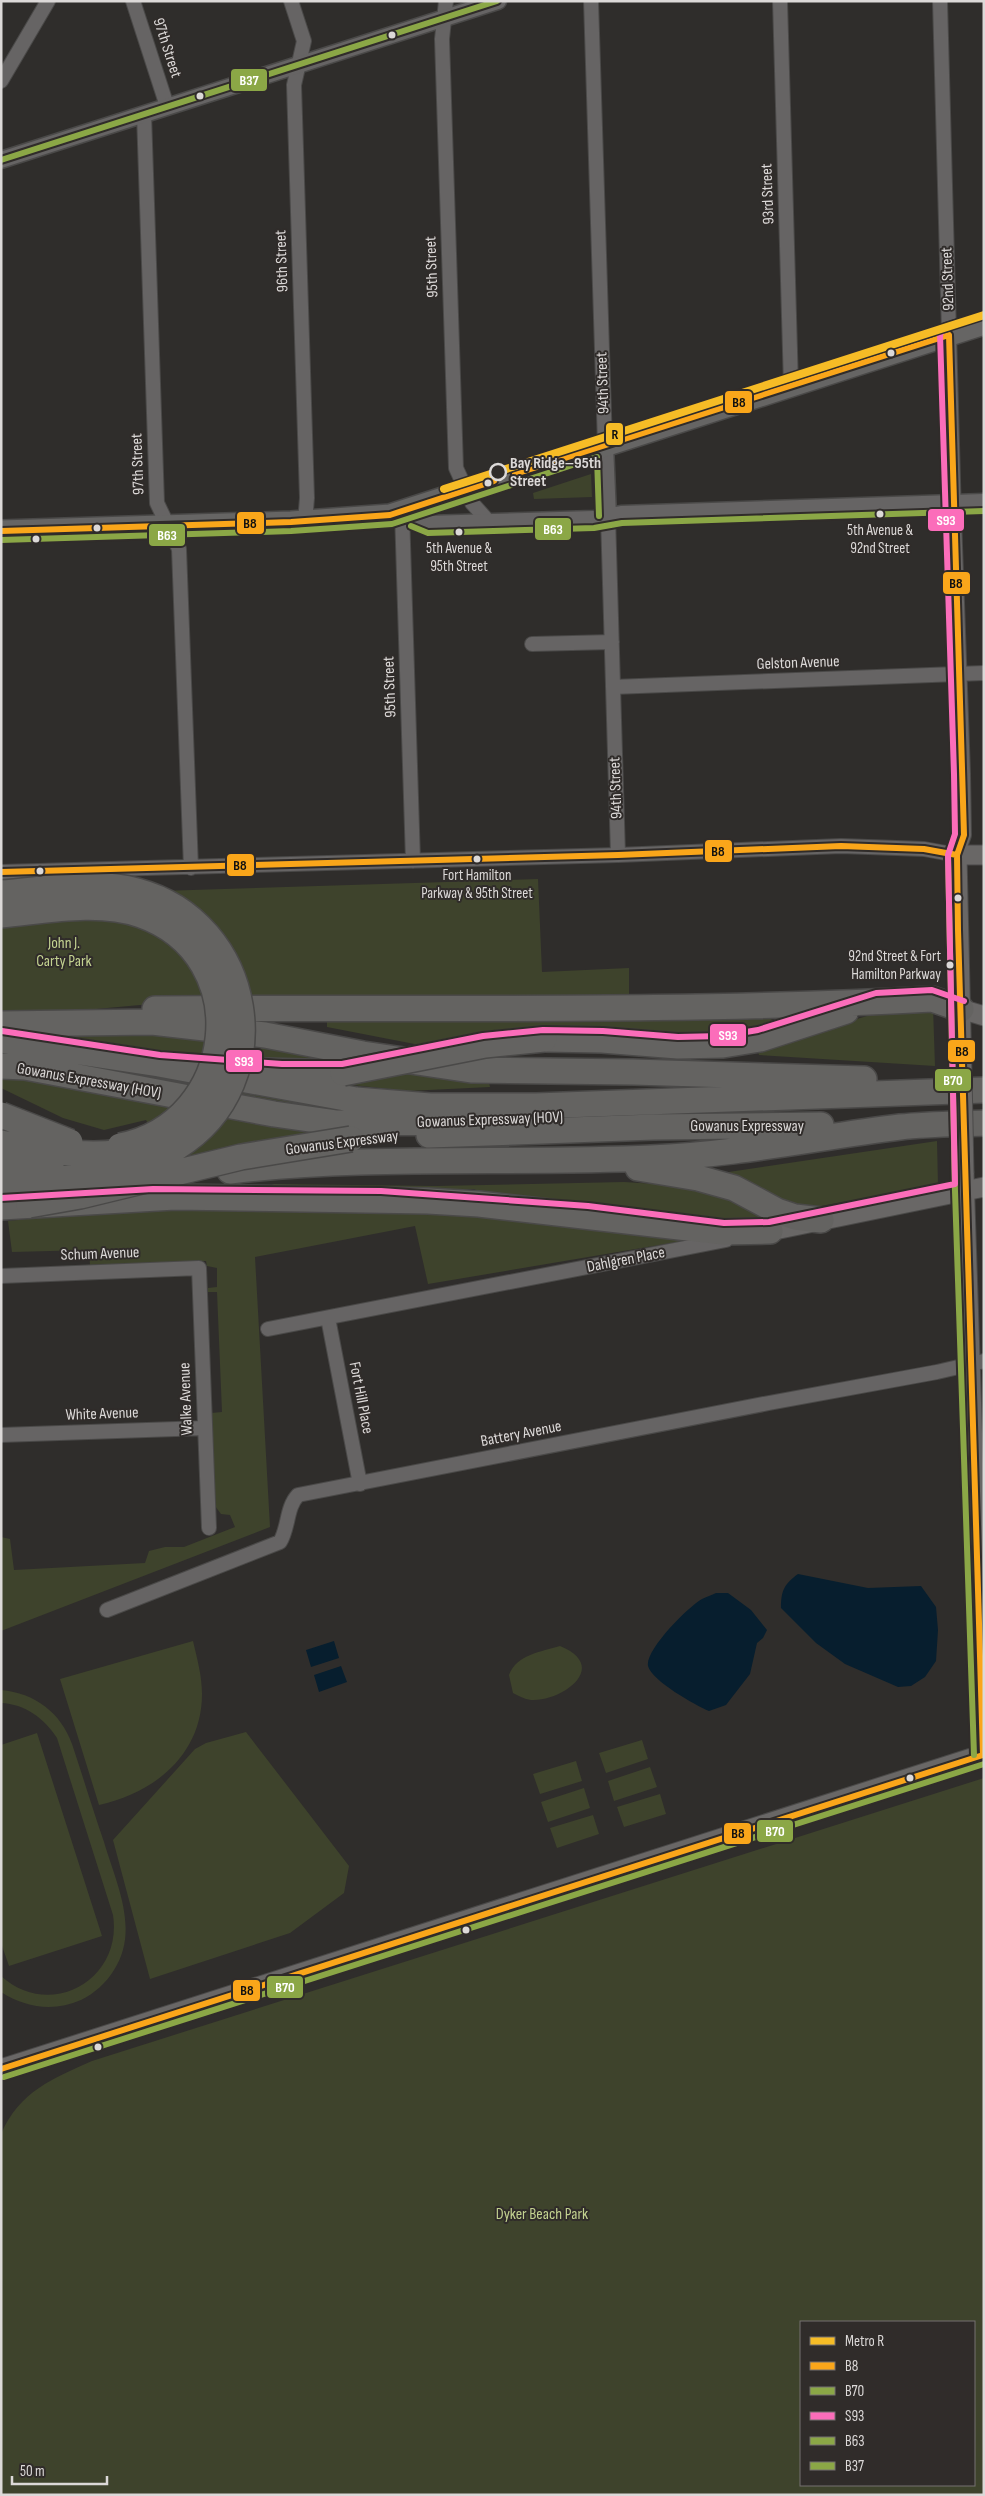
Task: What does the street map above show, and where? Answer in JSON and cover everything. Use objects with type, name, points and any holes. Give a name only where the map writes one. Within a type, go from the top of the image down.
[{"type":"highway","points":[[1,893],[113,887],[146,894],[167,903],[198,925],[218,949],[227,964],[237,990],[242,1026],[238,1064],[226,1093],[208,1120],[178,1147],[154,1159],[125,1168],[34,1181],[1,1182]]},
{"type":"highway","points":[[1,898],[92,892],[115,894],[145,900],[175,915],[203,940],[223,969],[231,992],[235,1028],[234,1052],[220,1092],[203,1116],[183,1135],[170,1144],[139,1157],[111,1162],[59,1165],[1,1163]]},
{"type":"highway","points":[[1,908],[107,902],[132,906],[157,916],[169,922],[189,938],[209,965],[220,987],[226,1020],[226,1037],[220,1066],[206,1096],[180,1125],[156,1142],[111,1154],[1,1143]]},
{"type":"highway","points":[[1,915],[106,909],[131,912],[154,921],[185,943],[204,968],[214,990],[220,1020],[215,1058],[201,1093],[176,1120],[152,1136],[118,1146],[86,1146],[56,1138],[1,1115]]},
{"type":"highway","points":[[48,1022],[152,1009],[348,1008],[513,1010],[877,1002],[932,999],[969,1019]]},
{"type":"highway","points":[[159,1064],[282,1073],[343,1073],[485,1045],[544,1039],[602,1040],[678,1046],[723,1045],[760,1038],[877,1002]]},
{"type":"highway","name":"Gowanus Expressway","points":[[1,1024],[152,1022],[255,1034],[363,1054],[471,1070],[633,1072],[883,1080],[917,1093]]},
{"type":"highway","name":"Gowanus Expressway","points":[[1,1040],[159,1064],[324,1095],[430,1106],[536,1106],[984,1090]]},
{"type":"highway","name":"Gowanus Expressway (HOV)","points":[[1,1066],[25,1067],[182,1098],[346,1123],[445,1122],[623,1114],[984,1105]]},
{"type":"highway","name":"Gowanus Expressway","points":[[1,1207],[29,1205],[80,1196],[235,1159],[351,1139],[654,1126],[930,1125],[984,1123]]},
{"type":"highway","name":"Gowanus Expressway","points":[[230,1171],[282,1166],[358,1163],[654,1158],[930,1125]]},
{"type":"highway","points":[[564,1160],[639,1168],[698,1178],[734,1188],[777,1211],[796,1217],[821,1220]]},
{"type":"highway","points":[[29,1205],[151,1198],[231,1196],[479,1204],[723,1232],[770,1231]]},
{"type":"main road","points":[[1,531],[304,522],[402,512],[465,490],[984,324]]},
{"type":"main road","points":[[957,855],[984,854]]},
{"type":"main road","name":"92nd Street","points":[[957,855],[969,1019],[964,1182],[977,1363],[983,1754]]},
{"type":"main road","name":"Dahlgren Place","points":[[770,1231],[821,1220],[964,1182],[984,1186]]},
{"type":"main road","points":[[1,2069],[983,1754]]},
{"type":"street","points":[[3,75],[48,1]]},
{"type":"street","name":"97th Street","points":[[133,1],[167,106]]},
{"type":"street","name":"96th Street","points":[[291,1],[304,41],[294,85],[307,498],[304,522]]},
{"type":"street","name":"95th Street","points":[[446,1],[442,39],[456,468],[465,490],[489,522]]},
{"type":"street","points":[[1,160],[498,1]]},
{"type":"street","name":"94th Street","points":[[591,1],[618,855]]},
{"type":"street","name":"93rd Street","points":[[780,1],[791,386]]},
{"type":"street","name":"92nd Street","points":[[940,1],[964,835],[957,855]]},
{"type":"street","name":"97th Street","points":[[144,114],[157,503],[179,549],[191,868]]},
{"type":"street","points":[[402,512],[428,524],[594,519],[621,514],[984,502]]},
{"type":"street","name":"95th Street","points":[[402,512],[414,861]]},
{"type":"street","points":[[532,644],[612,642]]},
{"type":"street","name":"Gelston Avenue","points":[[613,687],[984,673]]},
{"type":"street","points":[[1,872],[618,855],[841,846],[924,849],[957,855]]},
{"type":"street","name":"Dahlgren Place","points":[[268,1329],[770,1231]]},
{"type":"street","name":"Schum Avenue","points":[[1,1276],[200,1268]]},
{"type":"street","name":"Walke Avenue","points":[[200,1268],[209,1528]]},
{"type":"street","name":"Fort Hill Place","points":[[328,1318],[360,1484]]},
{"type":"street","name":"Battery Avenue","points":[[107,1610],[280,1542],[285,1533],[291,1502],[298,1495],[977,1363]]},
{"type":"street","name":"White Avenue","points":[[1,1435],[205,1428]]},
{"type":"green space","points":[[591,474],[592,497],[534,499],[533,493]]},
{"type":"green space","name":"John J. Carty Park","points":[[538,879],[542,972],[629,968],[629,1000],[151,1004],[96,1009],[90,1030],[138,1029],[488,1078],[490,1087],[408,1091],[343,1084],[344,1128],[183,1186],[146,1120],[104,1130],[63,1118],[1,1088],[1,896]]},
{"type":"green space","points":[[933,1007],[935,1066],[759,1055],[757,1048],[874,1014]]},
{"type":"green space","points":[[670,1017],[671,1021],[768,1017],[772,1020],[770,1023],[735,1032],[430,1047],[327,1027],[327,1022]]},
{"type":"green space","points":[[937,1141],[938,1185],[810,1208],[787,1209],[715,1174]]},
{"type":"green space","points":[[624,1182],[687,1186],[725,1195],[779,1223],[735,1227],[499,1200],[474,1189],[415,1192],[269,1186],[274,1184],[436,1186]]},
{"type":"green space","points":[[139,1204],[474,1213],[695,1239],[428,1284],[415,1226],[255,1257],[270,1527],[1,1631],[1,1537],[10,1539],[14,1570],[145,1563],[149,1551],[165,1547],[184,1547],[235,1527],[230,1515],[221,1514],[215,1506],[211,1413],[222,1412],[217,1292],[208,1292],[208,1288],[217,1287],[217,1268],[207,1266],[206,1261],[90,1265],[89,1250],[12,1252],[8,1221],[78,1214]]},
{"type":"green space","points":[[193,1641],[202,1694],[200,1716],[194,1735],[184,1753],[156,1781],[119,1799],[99,1805],[60,1679]]},
{"type":"green space","points":[[560,1646],[575,1654],[581,1664],[581,1673],[576,1682],[567,1689],[543,1699],[528,1700],[513,1693],[509,1675],[518,1662],[530,1655]]},
{"type":"green space","points":[[1,1690],[25,1695],[36,1700],[54,1714],[67,1733],[123,1906],[125,1939],[122,1955],[111,1975],[100,1987],[81,2000],[71,2004],[50,2007],[30,2005],[1,1992],[1,1976],[21,1989],[41,1994],[61,1993],[80,1986],[95,1974],[107,1958],[113,1938],[113,1915],[57,1738],[46,1724],[33,1713],[18,1706],[1,1703]]},
{"type":"green space","points":[[246,1732],[349,1866],[344,1893],[290,1933],[150,1979],[113,1840],[195,1749],[206,1743]]},
{"type":"green space","points":[[37,1733],[102,1936],[9,1966],[1,1943],[1,1745]]},
{"type":"green space","points":[[642,1740],[648,1759],[606,1773],[599,1753]]},
{"type":"green space","points":[[576,1761],[582,1781],[540,1794],[533,1774]]},
{"type":"green space","points":[[650,1767],[657,1787],[614,1801],[608,1781]]},
{"type":"green space","name":"Dyker Beach Park","points":[[984,1778],[984,2495],[1,2495],[1,2134],[9,2119],[28,2097],[39,2088],[92,2061]]},
{"type":"green space","points":[[584,1788],[590,1808],[548,1822],[541,1802]]},
{"type":"green space","points":[[660,1794],[666,1814],[624,1827],[617,1807]]},
{"type":"green space","points":[[593,1815],[599,1834],[557,1848],[550,1828]]},
{"type":"water","points":[[798,1574],[868,1588],[921,1586],[936,1607],[938,1630],[936,1661],[925,1677],[911,1686],[898,1687],[845,1664],[816,1643],[781,1608],[784,1588]]},
{"type":"water","points":[[716,1593],[728,1593],[751,1610],[767,1630],[763,1638],[757,1643],[750,1674],[726,1705],[709,1711],[665,1685],[657,1679],[648,1666],[653,1650],[678,1619],[702,1599]]},
{"type":"water","points":[[334,1641],[339,1658],[311,1667],[306,1650]]},
{"type":"water","points":[[341,1666],[347,1682],[319,1692],[314,1675]]},
{"type":"metro line","name":"R","points":[[444,489],[984,315]]},
{"type":"transit line","name":"B37","points":[[1,160],[497,1]]},
{"type":"transit line","name":"S93","points":[[1,1198],[153,1189],[381,1191],[588,1206],[724,1223],[769,1222],[955,1184],[948,855],[955,834],[954,774],[940,334],[946,327],[981,316]]},
{"type":"transit line","name":"B8","points":[[515,474],[949,335],[964,835],[957,855],[958,930],[983,1755]]},
{"type":"transit line","name":"B63","points":[[1,540],[291,531],[392,524],[597,457],[599,516]]},
{"type":"transit line","name":"B8","points":[[1,531],[291,522],[390,515],[494,481]]},
{"type":"transit line","name":"B63","points":[[411,526],[428,533],[594,528],[622,523],[984,511]]},
{"type":"transit line","name":"B8","points":[[1,872],[618,855],[841,846],[924,849],[957,855]]},
{"type":"transit line","name":"B70","points":[[948,855],[955,1191],[974,1755]]},
{"type":"transit line","name":"S93","points":[[2,1031],[160,1055],[282,1064],[342,1064],[483,1036],[543,1030],[603,1031],[678,1037],[722,1036],[758,1030],[876,993],[932,990],[964,1001]]},
{"type":"transit line","name":"B8","points":[[1,2069],[983,1755]]},
{"type":"transit line","name":"B70","points":[[4,2077],[984,1764]]},
{"type":"place","name":"Bay Ridge–95th Street","points":[[498,472]]},
{"type":"place","name":"5th Avenue & 92nd Street","points":[[880,514]]},
{"type":"place","name":"5th Avenue & 95th Street","points":[[459,532]]},
{"type":"place","name":"Fort Hamilton Parkway & 95th Street","points":[[477,859]]},
{"type":"place","name":"92nd Street & Fort Hamilton Parkway","points":[[950,965]]}]
